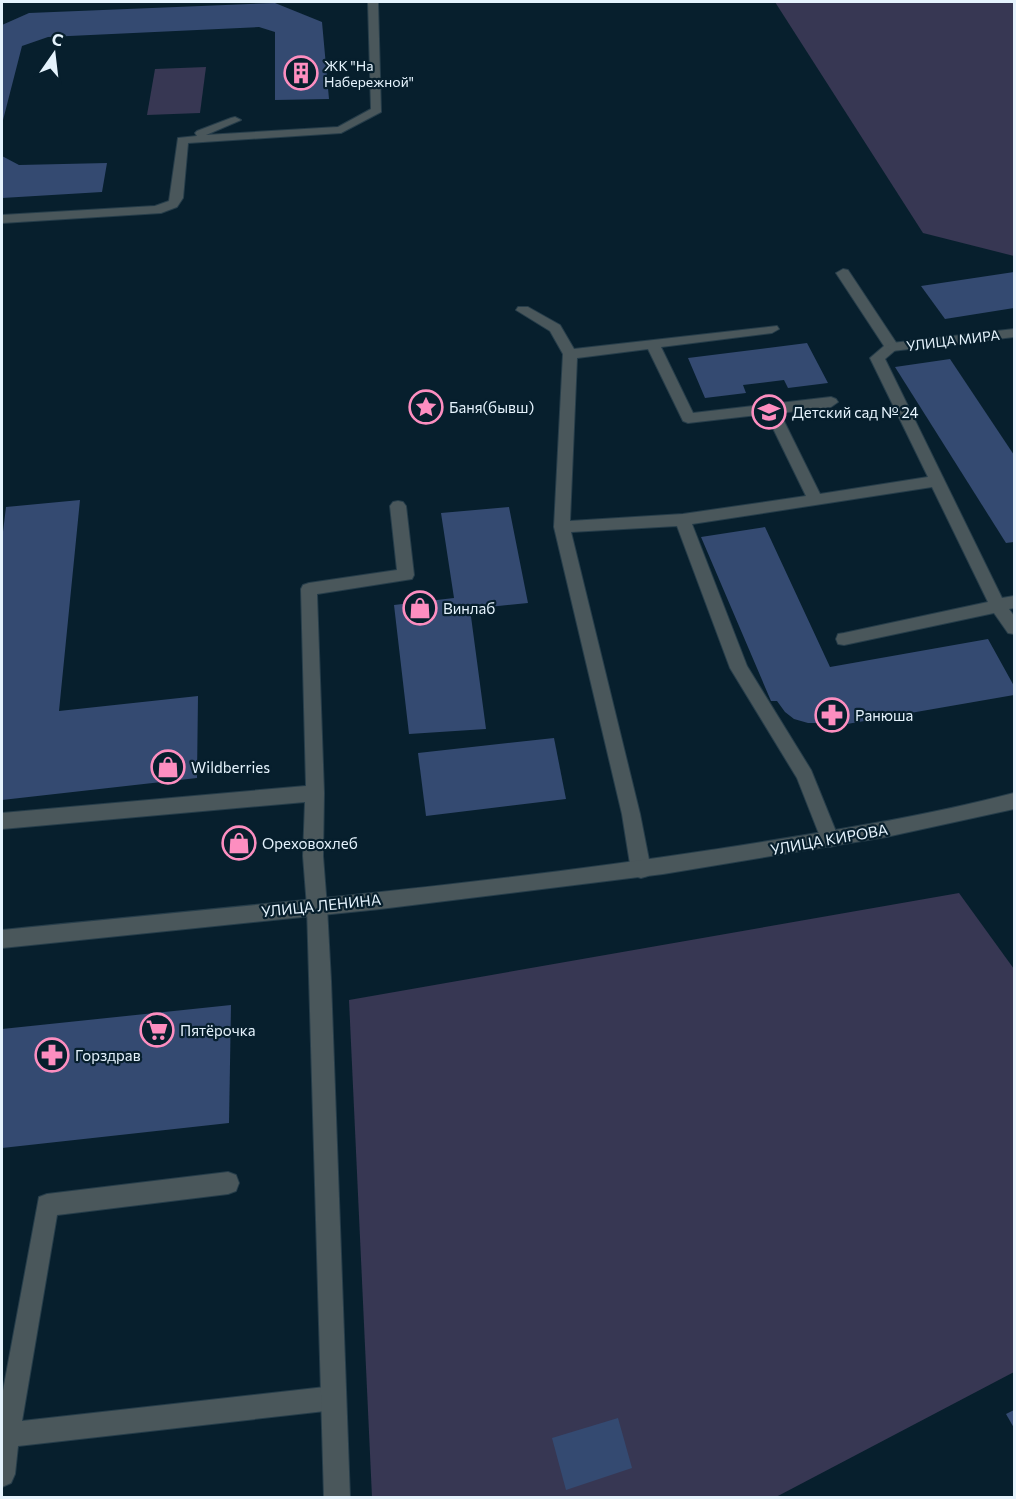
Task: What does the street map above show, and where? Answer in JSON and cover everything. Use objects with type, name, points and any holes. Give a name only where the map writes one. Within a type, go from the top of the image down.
[{"type":"street","points":[[182,140],[341,130],[377,111],[373,2]]},
{"type":"street","points":[[182,140],[236,120]]},
{"type":"street","points":[[2,219],[157,210],[173,204],[177,198],[182,140]]},
{"type":"street","points":[[843,273],[892,347],[877,358],[939,482],[1006,604],[1014,628]]},
{"type":"street","points":[[523,310],[555,328],[570,354],[561,527],[631,814],[641,870]]},
{"type":"street","points":[[570,354],[772,328]]},
{"type":"street","name":"УЛИЦА МИРА","points":[[892,347],[1014,333]]},
{"type":"street","points":[[653,344],[688,418],[831,402]]},
{"type":"street","points":[[771,410],[816,501]]},
{"type":"street","points":[[561,527],[682,520],[939,482]]},
{"type":"street","points":[[337,1497],[314,856],[315,793],[309,589],[406,575],[398,506]]},
{"type":"street","points":[[682,520],[739,668],[805,776],[830,839]]},
{"type":"street","points":[[844,639],[1006,604]]},
{"type":"street","points":[[2,821],[315,793]]},
{"type":"street","name":"УЛИЦА КИРОВА","points":[[641,870],[959,816],[1014,801]]},
{"type":"street","name":"УЛИЦА ЛЕНИНА","points":[[2,939],[317,907],[641,870]]},
{"type":"street","points":[[2,1474],[47,1205],[228,1183]]},
{"type":"street","points":[[7,1435],[334,1398]]},
{"type":"shaded area","points":[[775,2],[1014,2],[1014,256],[923,233]]},
{"type":"shaded area","points":[[206,67],[200,113],[147,115],[155,69]]},
{"type":"shaded area","points":[[959,893],[1014,969],[1014,1372],[776,1497],[372,1497],[349,1000]]},
{"type":"building","name":"ЖК \"На Набережной\"","points":[[275,3],[322,22],[329,99],[275,100],[275,32],[259,27],[48,37],[22,46],[2,124],[2,25],[29,13]]},
{"type":"building","points":[[2,156],[19,165],[107,163],[102,192],[2,198]]},
{"type":"building","points":[[1014,272],[1014,308],[945,319],[921,286]]},
{"type":"building","points":[[807,343],[828,383],[788,388],[784,380],[743,385],[746,393],[705,398],[688,358]]},
{"type":"building","points":[[950,359],[1014,455],[1014,542],[1006,543],[895,367]]},
{"type":"building","points":[[80,500],[59,711],[198,696],[197,778],[2,800],[2,540],[6,507]]},
{"type":"building","points":[[509,507],[528,603],[470,609],[486,729],[409,734],[394,605],[454,598],[441,513]]},
{"type":"building","points":[[765,527],[830,667],[988,639],[1014,686],[1014,695],[824,728],[822,723],[808,723],[794,719],[777,701],[771,701],[701,537]]},
{"type":"building","points":[[554,738],[566,799],[426,816],[418,753]]},
{"type":"building","points":[[231,1005],[229,1123],[2,1148],[2,1029]]},
{"type":"building","points":[[1014,1410],[1014,1428],[1006,1414]]},
{"type":"building","points":[[618,1418],[632,1468],[566,1490],[552,1438]]},
{"type":"place","name":"ЖК \"На Набережной\"","points":[[301,73]]},
{"type":"place","name":"Баня(бывш)","points":[[426,407]]},
{"type":"place","name":"Детский сад № 24","points":[[769,412]]},
{"type":"place","name":"Винлаб","points":[[420,608]]},
{"type":"place","name":"Ранюша","points":[[832,715]]},
{"type":"place","name":"Wildberries","points":[[168,767]]},
{"type":"place","name":"Ореховохлеб","points":[[239,843]]},
{"type":"place","name":"Пятёрочка","points":[[157,1030]]},
{"type":"place","name":"Горздрав","points":[[52,1055]]}]
